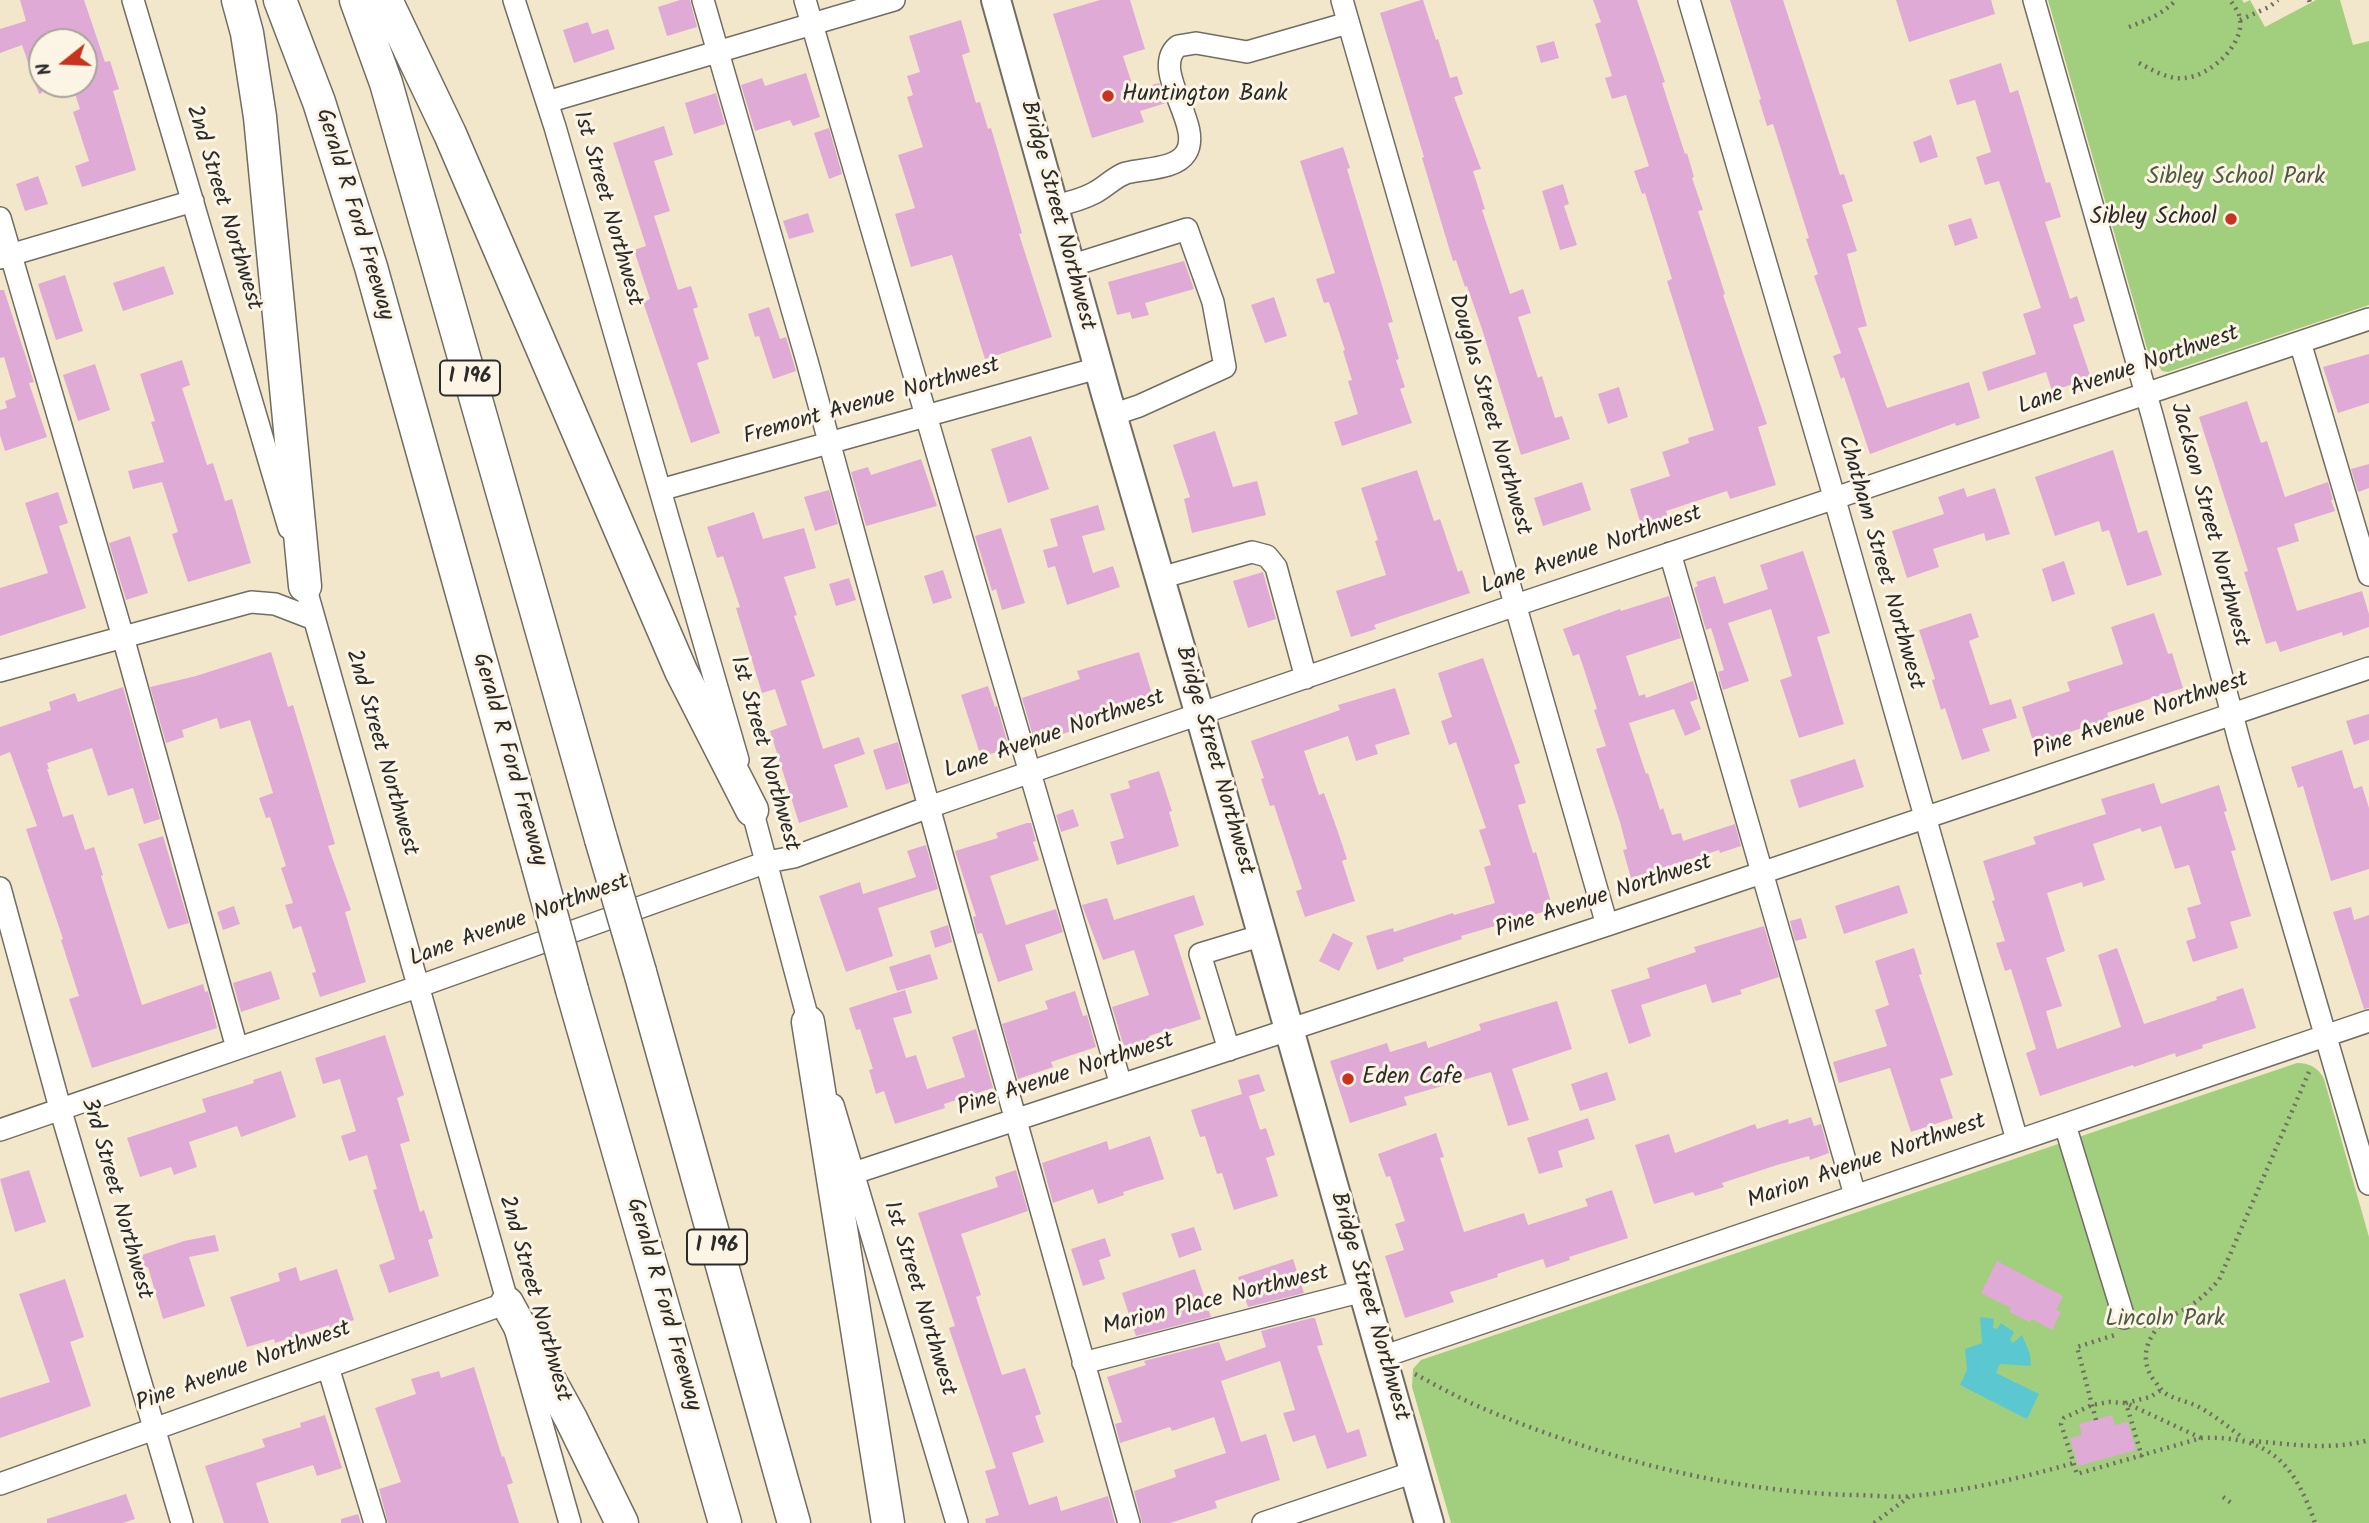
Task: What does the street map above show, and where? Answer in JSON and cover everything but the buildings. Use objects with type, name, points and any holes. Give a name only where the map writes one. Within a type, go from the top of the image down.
[{"type":"highway","points":[[238,0],[247,33],[260,117],[305,586]]},
{"type":"highway","name":"Gerald R Ford Freeway","points":[[280,0],[319,102],[370,267],[572,990],[725,1523]]},
{"type":"highway","name":"I 196","points":[[356,0],[386,83],[794,1523]]},
{"type":"highway","points":[[386,0],[450,134],[681,671],[752,810]]},
{"type":"highway","points":[[808,1021],[888,1523]]},
{"type":"highway","points":[[507,1303],[571,1419],[622,1523]]},
{"type":"main road","name":"Bridge Street Northwest","points":[[996,0],[1098,368],[1200,715],[1429,1523]]},
{"type":"street","name":"2nd Street Northwest","points":[[133,0],[305,586],[570,1523]]},
{"type":"street","name":"1st Street Northwest","points":[[513,0],[547,102],[767,862],[808,1021],[957,1523]]},
{"type":"street","points":[[703,0],[830,442],[1129,1523]]},
{"type":"street","points":[[805,0],[1121,1085]]},
{"type":"street","points":[[547,102],[894,0]]},
{"type":"street","name":"Douglas Street Northwest","points":[[1342,0],[1607,925]]},
{"type":"street","name":"Chatham Street Northwest","points":[[1689,0],[2017,1140]]},
{"type":"street","name":"Jackson Street Northwest","points":[[2034,0],[2146,395],[2232,715],[2369,1184]]},
{"type":"street","points":[[1054,206],[1079,201],[1125,173],[1177,162],[1187,152],[1189,144],[1186,123],[1168,67],[1173,50],[1185,44],[1196,43],[1247,52],[1348,23]]},
{"type":"street","points":[[5,256],[193,201]]},
{"type":"street","points":[[0,218],[5,256],[123,637],[237,1048]]},
{"type":"street","points":[[1070,266],[1186,229],[1213,302],[1225,367],[1139,406],[1112,415]]},
{"type":"street","name":"Lane Avenue Northwest","points":[[0,1130],[767,862],[794,857],[929,807],[1516,605],[2369,319]]},
{"type":"street","points":[[2300,342],[2369,575]]},
{"type":"street","name":"Fremont Avenue Northwest","points":[[660,490],[1098,368]]},
{"type":"street","points":[[1160,578],[1252,552],[1267,556],[1276,567],[1306,678]]},
{"type":"street","points":[[1670,554],[1855,1195]]},
{"type":"street","points":[[0,671],[251,602],[275,604],[314,619]]},
{"type":"street","name":"Pine Avenue Northwest","points":[[854,1173],[1607,925],[2369,668]]},
{"type":"street","name":"3rd Street Northwest","points":[[0,888],[60,1108],[182,1523]]},
{"type":"street","points":[[1229,1050],[1200,954],[1263,935]]},
{"type":"street","name":"Marion Avenue Northwest","points":[[1382,1357],[2369,1021]]},
{"type":"street","points":[[2065,1125],[2131,1325]]},
{"type":"street","name":"Marion Place Northwest","points":[[1083,1363],[1363,1291]]},
{"type":"street","name":"Pine Avenue Northwest","points":[[0,1484],[507,1303]]},
{"type":"street","points":[[328,1367],[375,1523]]},
{"type":"street","points":[[1273,1521],[1415,1472]]},
{"type":"path","points":[[2129,27],[2154,17],[2176,0]]},
{"type":"path","points":[[2139,63],[2166,76],[2183,79],[2199,76],[2214,67],[2226,55],[2235,40],[2240,20],[2230,0]]},
{"type":"path","points":[[2240,20],[2278,0]]},
{"type":"path","points":[[2163,366],[2170,350]]},
{"type":"path","points":[[2096,1420],[2077,1347],[2131,1325],[2167,1318],[2197,1303],[2218,1280],[2309,1072]]},
{"type":"path","points":[[2167,1318],[2153,1331],[2146,1346],[2148,1371],[2161,1390],[2196,1405],[2222,1421],[2246,1441],[2273,1455],[2297,1479],[2315,1523]]},
{"type":"path","points":[[1415,1374],[1492,1412],[1651,1466],[1777,1489],[1824,1494],[1910,1497],[1988,1484],[2074,1463]]},
{"type":"path","points":[[2161,1390],[2150,1397],[2126,1403],[2092,1405],[2064,1418],[2061,1424],[2077,1474],[2201,1438],[2221,1437],[2325,1447],[2369,1440]]},
{"type":"path","points":[[2126,1403],[2201,1438]]},
{"type":"path","points":[[2126,1403],[2142,1457]]},
{"type":"path","points":[[1874,1523],[1910,1497]]},
{"type":"path","points":[[2223,1497],[2234,1505]]},
{"type":"green space","name":"Sibley School Park","points":[[2048,0],[2242,0],[2244,3],[2250,0],[2265,27],[2316,0],[2340,0],[2353,45],[2369,41],[2369,305],[2168,372],[2162,371],[2148,352]]},
{"type":"green space","name":"Lincoln Park","points":[[2297,1063],[2313,1066],[2324,1079],[2369,1237],[2369,1523],[1451,1523],[1412,1387],[1413,1369],[1421,1360]]},
{"type":"water","points":[[1980,1317],[1994,1319],[1993,1328],[1997,1329],[2001,1323],[2014,1332],[2010,1340],[2013,1343],[2022,1335],[2030,1354],[2031,1366],[2000,1364],[1996,1373],[2039,1394],[2027,1419],[1960,1385],[1967,1370],[1965,1349],[1982,1343]]},
{"type":"place","name":"Huntington Bank","points":[[1108,96]]},
{"type":"place","name":"Sibley School","points":[[2231,219]]},
{"type":"place","name":"Eden Cafe","points":[[1348,1079]]}]
